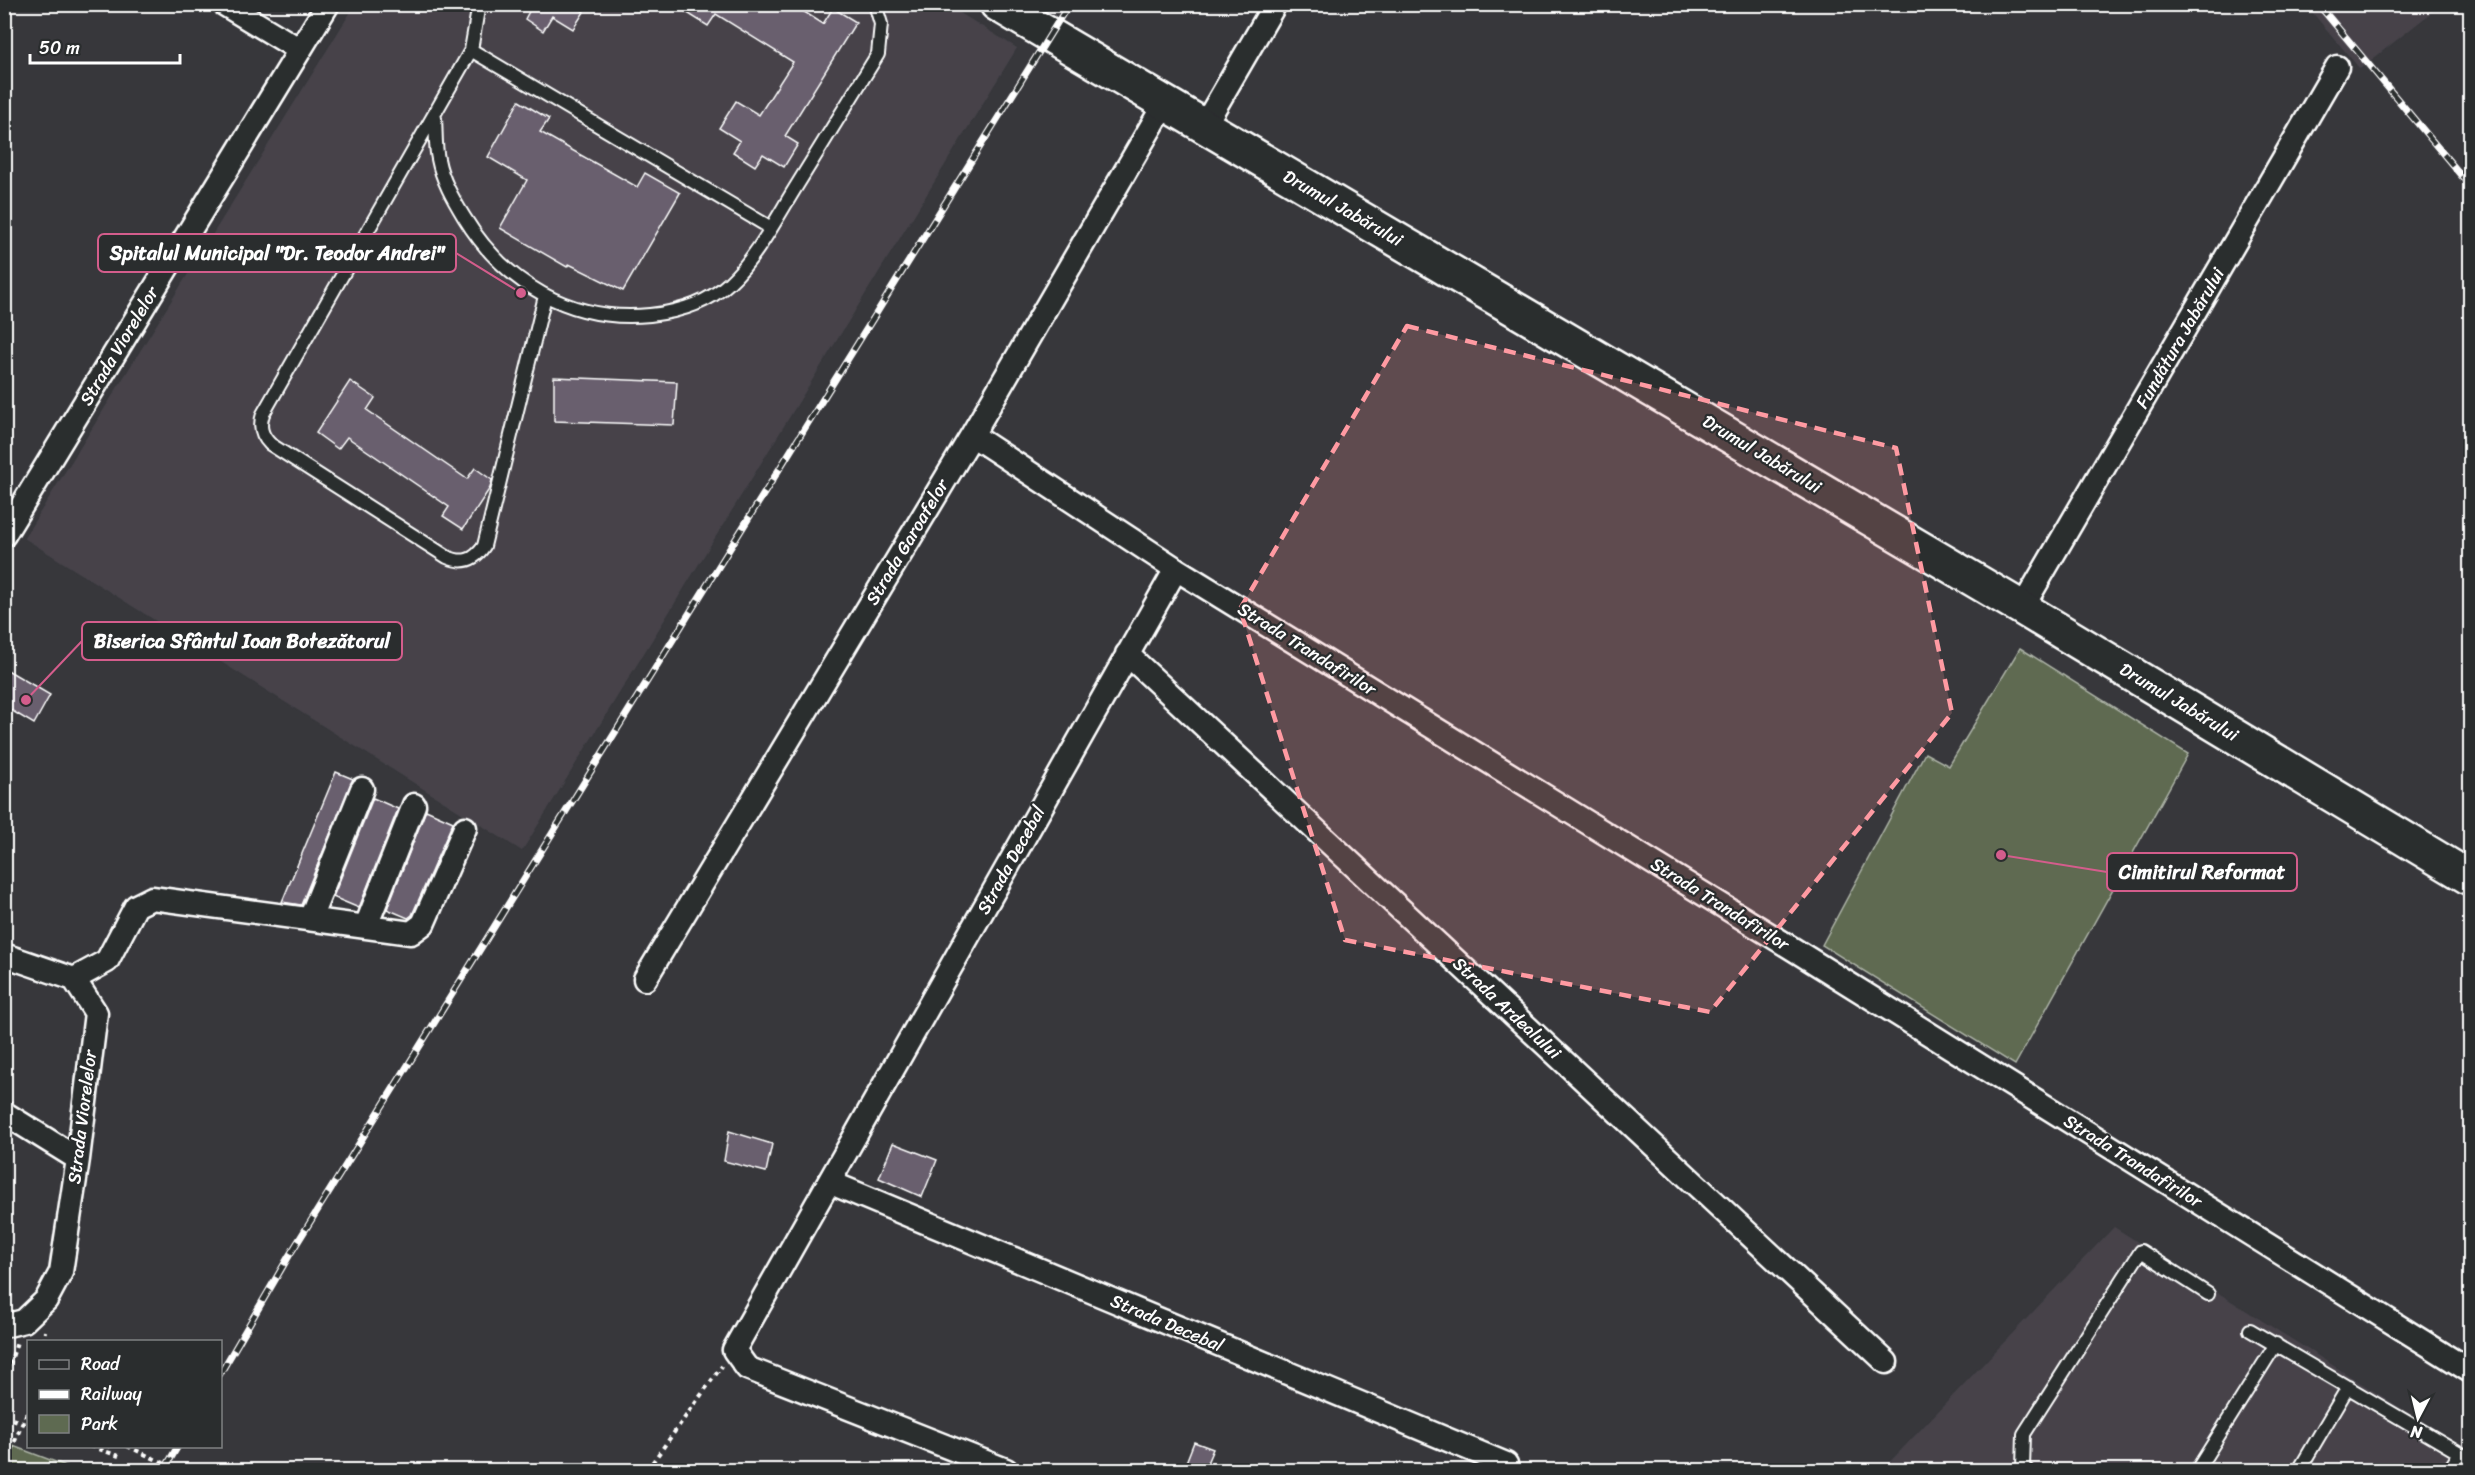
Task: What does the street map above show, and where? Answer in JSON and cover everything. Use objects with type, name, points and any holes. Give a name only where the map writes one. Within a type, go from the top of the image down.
[{"type":"main road","name":"Drumul Jabărului","points":[[997,4],[2022,608],[2470,878]]},
{"type":"street","points":[[224,4],[300,50]]},
{"type":"street","name":"Strada Viorelelor","points":[[4,535],[328,4]]},
{"type":"street","points":[[1204,126],[1275,4]]},
{"type":"street","name":"Fundătura Jabărului","points":[[2022,608],[2337,67]]},
{"type":"street","name":"Strada Garoafelor","points":[[645,979],[972,435],[1164,103]]},
{"type":"street","name":"Strada Trandafirilor","points":[[972,435],[1176,569],[1803,955],[2470,1371]]},
{"type":"street","name":"Strada Decebal","points":[[734,1350],[1176,569]]},
{"type":"street","name":"Strada Ardealului","points":[[1127,654],[1886,1362]]},
{"type":"street","points":[[310,919],[362,789]]},
{"type":"street","points":[[366,927],[414,805]]},
{"type":"street","points":[[4,955],[74,979],[107,961],[136,906],[152,898],[411,933],[423,924],[465,828]]},
{"type":"street","name":"Strada Viorelelor","points":[[14,1323],[46,1300],[61,1272],[96,1013],[74,979]]},
{"type":"street","points":[[4,1113],[78,1159]]},
{"type":"street","name":"Strada Decebal","points":[[829,1182],[1506,1464]]},
{"type":"street","points":[[734,1350],[747,1368],[1006,1470]]},
{"type":"lane","points":[[478,4],[471,50],[435,117],[263,414],[261,430],[264,438],[447,557],[457,561],[468,561],[478,555],[484,546],[545,296]]},
{"type":"lane","points":[[435,117],[438,159],[449,193],[483,247],[504,269],[545,296],[580,309],[608,316],[636,317],[665,314],[694,305],[728,284],[771,228],[878,54],[881,24],[875,4]]},
{"type":"lane","points":[[471,50],[771,228]]},
{"type":"lane","points":[[2027,1470],[2022,1468],[2024,1434],[2141,1251],[2208,1294]]},
{"type":"lane","points":[[2250,1330],[2465,1456],[2449,1470]]},
{"type":"lane","points":[[2197,1470],[2276,1344]]},
{"type":"lane","points":[[2299,1470],[2348,1387]]},
{"type":"path","points":[[4,1382],[14,1323]]},
{"type":"path","points":[[647,1470],[734,1350]]},
{"type":"path","points":[[4,1416],[26,1424],[4,1467]]},
{"type":"path","points":[[96,1448],[119,1456]]},
{"type":"path","points":[[130,1448],[168,1465]]},
{"type":"highlighted area","points":[[1407,326],[1896,448],[1952,713],[1710,1012],[1345,940],[1240,609]]},
{"type":"shaded area","points":[[355,5],[947,5],[1017,48],[522,851],[24,538]]},
{"type":"shaded area","points":[[2306,5],[2441,5],[2360,69]]},
{"type":"shaded area","points":[[2114,1227],[2470,1452],[2470,1470],[1882,1470]]},
{"type":"green space","points":[[2020,648],[2188,754],[2015,1065],[1822,945],[1925,753],[1949,766]]},
{"type":"green space","points":[[5,1443],[77,1470],[5,1470]]},
{"type":"building","points":[[533,4],[572,4],[584,12],[573,29],[552,16],[543,31],[525,19]]},
{"type":"building","points":[[673,4],[792,4],[823,24],[833,8],[856,22],[785,136],[798,144],[784,167],[763,154],[755,166],[733,152],[740,141],[719,128],[736,101],[759,115],[793,62],[716,14],[708,26]]},
{"type":"building","points":[[519,101],[549,119],[540,132],[637,187],[645,173],[680,193],[623,291],[569,264],[567,267],[500,228],[527,180],[488,157]]},
{"type":"building","points":[[554,377],[677,382],[674,425],[554,421]]},
{"type":"building","points":[[350,381],[375,398],[367,410],[467,479],[475,468],[492,480],[490,488],[463,529],[443,516],[449,507],[347,437],[338,449],[316,433]]},
{"type":"building","points":[[4,668],[50,695],[34,724],[4,706]]},
{"type":"building","points":[[336,772],[353,779],[301,905],[282,902]]},
{"type":"building","points":[[373,798],[398,809],[359,908],[333,897]]},
{"type":"building","points":[[426,810],[453,822],[412,915],[408,918],[387,909]]},
{"type":"building","points":[[729,1131],[772,1144],[766,1172],[724,1161]]},
{"type":"building","points":[[893,1143],[937,1160],[922,1197],[879,1178]]},
{"type":"building","points":[[1194,1442],[1213,1449],[1204,1470],[1183,1470]]},
{"type":"railway","points":[[222,1371],[289,1256],[1069,4]]},
{"type":"railway","points":[[2318,4],[2470,186]]},
{"type":"railway","points":[[164,1470],[177,1448]]},
{"type":"place","name":"Spitalul Municipal \"Dr. Teodor Andrei\"","points":[[521,293]]},
{"type":"place","name":"Biserica Sfântul Ioan Botezătorul","points":[[26,700]]},
{"type":"place","name":"Cimitirul Reformat","points":[[2001,855]]}]
